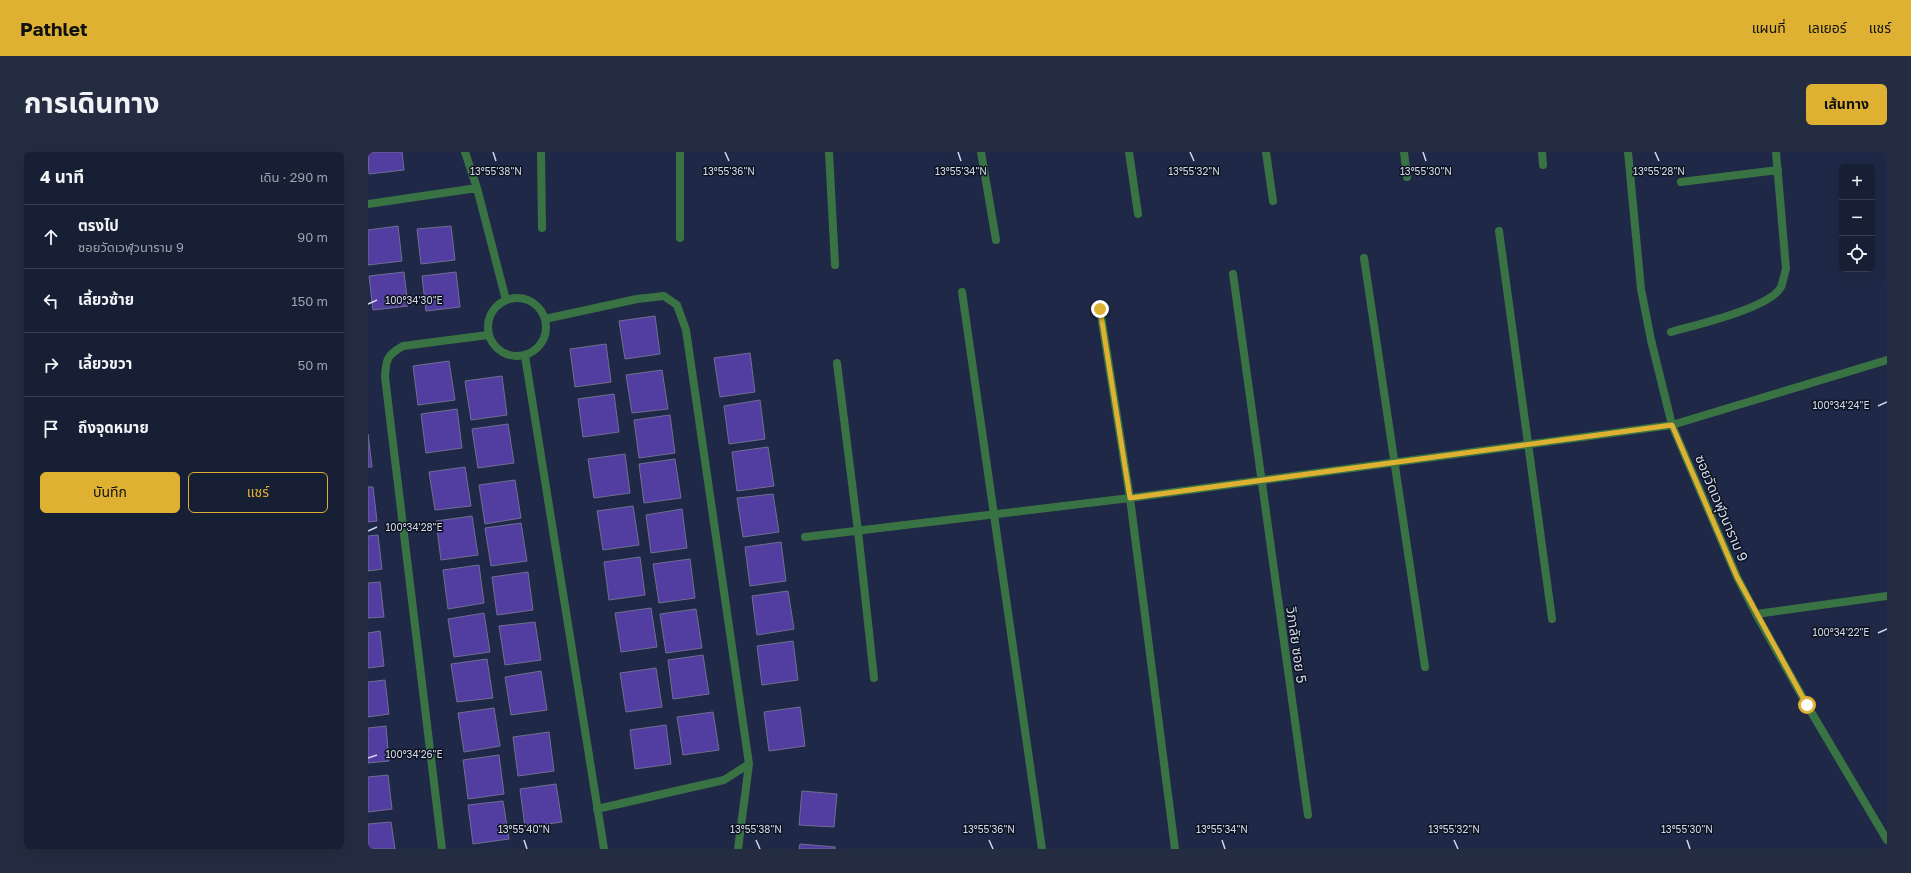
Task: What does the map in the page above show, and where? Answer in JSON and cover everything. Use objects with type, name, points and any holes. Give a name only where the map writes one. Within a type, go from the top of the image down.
[{"type":"street","points":[[465,152],[477,188],[506,300]]},
{"type":"street","points":[[541,152],[542,228]]},
{"type":"street","points":[[680,152],[680,238]]},
{"type":"street","points":[[829,152],[835,265]]},
{"type":"street","points":[[981,152],[996,240]]},
{"type":"street","points":[[1129,152],[1138,214]]},
{"type":"street","points":[[1266,152],[1273,201]]},
{"type":"street","points":[[1404,152],[1407,177]]},
{"type":"street","points":[[1542,152],[1543,165]]},
{"type":"street","name":"ซอยวัดเวฬุวนาราม 9","points":[[1628,152],[1641,289],[1651,340],[1672,425],[1737,577],[1756,614],[1807,705],[1887,840]]},
{"type":"street","points":[[1671,332],[1748,309],[1768,299],[1780,288],[1786,269],[1776,152]]},
{"type":"street","points":[[1681,182],[1778,170]]},
{"type":"street","points":[[368,204],[477,188]]},
{"type":"street","points":[[1498,231],[1552,619]]},
{"type":"street","points":[[1364,258],[1425,667]]},
{"type":"street","name":"วิภาลัย ซอย 5","points":[[1233,274],[1308,815]]},
{"type":"street","points":[[962,292],[1042,849]]},
{"type":"street","points":[[545,319],[637,299],[664,296],[677,305],[686,330],[749,764],[738,849]]},
{"type":"street","points":[[522,298],[536,305],[545,319],[545,335],[538,348],[525,356],[509,356],[496,348],[488,335],[488,321],[494,308],[506,300],[522,298]]},
{"type":"street","points":[[1100,309],[1130,498],[1175,849]]},
{"type":"street","points":[[442,849],[385,377],[386,362],[391,353],[403,346],[488,335]]},
{"type":"street","points":[[525,356],[604,849]]},
{"type":"street","points":[[805,537],[1130,498],[1672,425],[1887,360]]},
{"type":"street","points":[[837,363],[858,531],[874,678]]},
{"type":"street","points":[[1756,614],[1887,596]]},
{"type":"street","points":[[597,809],[724,780],[749,764]]},
{"type":"building","points":[[368,152],[402,152],[404,170],[369,174]]},
{"type":"building","points":[[398,226],[402,261],[368,265],[368,230]]},
{"type":"building","points":[[451,226],[455,260],[421,264],[417,229]]},
{"type":"building","points":[[404,272],[408,306],[373,310],[369,276]]},
{"type":"building","points":[[456,272],[460,307],[426,311],[422,276]]},
{"type":"building","points":[[655,316],[660,354],[625,359],[619,321]]},
{"type":"building","points":[[606,344],[611,382],[575,387],[570,349]]},
{"type":"building","points":[[750,353],[755,392],[720,397],[714,358]]},
{"type":"building","points":[[449,361],[455,400],[418,405],[413,366]]},
{"type":"building","points":[[662,370],[668,409],[632,413],[626,375]]},
{"type":"building","points":[[502,376],[507,415],[471,420],[465,381]]},
{"type":"building","points":[[614,394],[619,432],[583,437],[578,399]]},
{"type":"building","points":[[760,400],[765,439],[729,444],[724,406]]},
{"type":"building","points":[[457,409],[462,448],[426,453],[421,414]]},
{"type":"building","points":[[670,415],[675,453],[639,458],[634,420]]},
{"type":"building","points":[[508,424],[514,463],[478,468],[472,429]]},
{"type":"building","points":[[368,434],[372,467],[368,467]]},
{"type":"building","points":[[768,447],[774,486],[737,491],[732,452]]},
{"type":"building","points":[[625,454],[630,493],[594,498],[588,459]]},
{"type":"building","points":[[675,459],[681,498],[644,503],[639,464]]},
{"type":"building","points":[[465,467],[471,506],[435,510],[429,472]]},
{"type":"building","points":[[515,480],[521,518],[485,524],[479,485]]},
{"type":"building","points":[[368,487],[373,487],[377,521],[368,522]]},
{"type":"building","points":[[773,494],[779,532],[743,537],[737,498]]},
{"type":"building","points":[[633,506],[639,545],[603,550],[597,511]]},
{"type":"building","points":[[682,509],[687,548],[651,553],[646,515]]},
{"type":"building","points":[[472,516],[478,555],[441,560],[436,521]]},
{"type":"building","points":[[521,523],[527,561],[491,566],[485,528]]},
{"type":"building","points":[[378,535],[382,569],[368,571],[368,536]]},
{"type":"building","points":[[781,542],[786,581],[750,586],[745,547]]},
{"type":"building","points":[[640,557],[645,595],[609,600],[604,562]]},
{"type":"building","points":[[690,559],[695,598],[659,603],[653,564]]},
{"type":"building","points":[[479,565],[484,603],[448,609],[443,570]]},
{"type":"building","points":[[528,572],[533,610],[497,615],[492,577]]},
{"type":"building","points":[[380,582],[384,617],[368,618],[368,583]]},
{"type":"building","points":[[788,591],[794,629],[757,635],[752,596]]},
{"type":"building","points":[[651,608],[657,647],[621,652],[615,613]]},
{"type":"building","points":[[696,609],[702,648],[666,653],[660,614]]},
{"type":"building","points":[[484,613],[490,652],[454,657],[448,619]]},
{"type":"building","points":[[535,622],[541,660],[505,665],[499,626]]},
{"type":"building","points":[[380,631],[384,666],[368,668],[368,633]]},
{"type":"building","points":[[793,641],[798,680],[762,685],[757,646]]},
{"type":"building","points":[[703,655],[709,694],[673,699],[668,660]]},
{"type":"building","points":[[487,659],[493,698],[457,702],[451,664]]},
{"type":"building","points":[[656,668],[662,707],[626,712],[620,673]]},
{"type":"building","points":[[541,671],[547,710],[511,715],[505,677]]},
{"type":"building","points":[[385,680],[389,714],[368,717],[368,682]]},
{"type":"building","points":[[800,707],[805,746],[769,751],[764,712]]},
{"type":"building","points":[[494,708],[500,746],[464,752],[458,713]]},
{"type":"building","points":[[713,712],[719,750],[683,755],[677,717]]},
{"type":"building","points":[[666,725],[671,764],[635,769],[630,730]]},
{"type":"building","points":[[386,726],[389,761],[368,763],[368,728]]},
{"type":"building","points":[[549,732],[554,771],[518,776],[513,737]]},
{"type":"building","points":[[499,755],[504,794],[468,799],[463,760]]},
{"type":"building","points":[[388,775],[392,809],[368,812],[368,777]]},
{"type":"building","points":[[556,784],[562,822],[525,827],[520,789]]},
{"type":"building","points":[[802,791],[837,794],[834,827],[799,825]]},
{"type":"building","points":[[503,801],[509,839],[473,844],[468,805]]},
{"type":"building","points":[[391,822],[395,849],[368,849],[368,824]]},
{"type":"building","points":[[800,844],[835,847],[835,849],[799,849]]},
{"type":"route","points":[[1100,309],[1130,498],[1672,425],[1737,577],[1807,705]]}]
